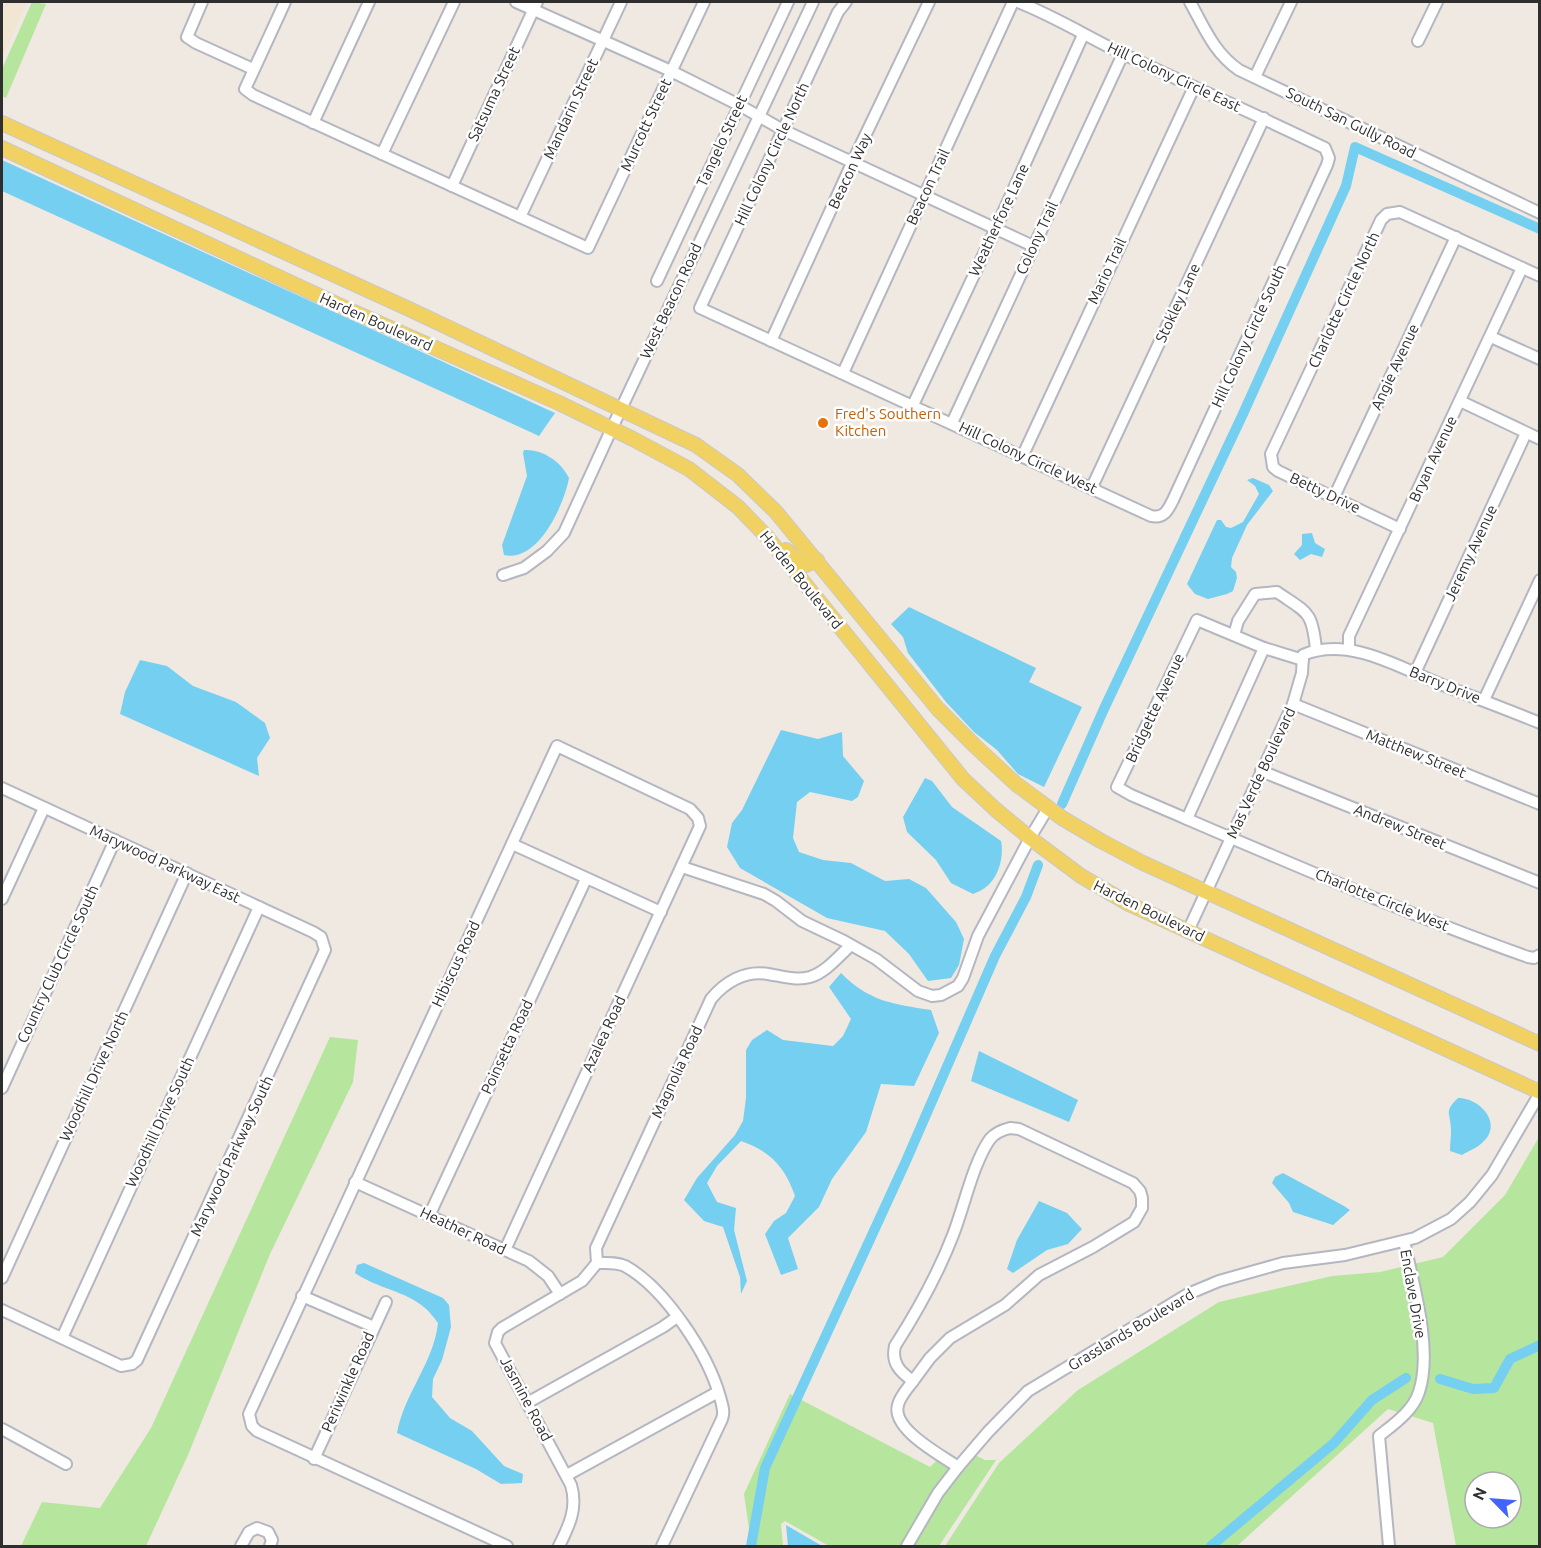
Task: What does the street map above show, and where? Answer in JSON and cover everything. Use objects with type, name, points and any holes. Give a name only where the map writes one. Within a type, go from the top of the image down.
[{"type":"main road","name":"Harden Boulevard","points":[[2,123],[621,408],[696,445],[738,475],[776,512],[938,709],[1016,784],[1048,808],[1101,842],[1539,1044]]},
{"type":"main road","name":"Harden Boulevard","points":[[2,148],[334,303],[612,428],[689,469],[738,507],[767,537],[963,779],[1029,838],[1081,876],[1130,904],[1539,1093]]},
{"type":"main road","points":[[767,537],[778,542],[806,565],[817,560]]},
{"type":"street","points":[[202,2],[187,37],[254,69]]},
{"type":"street","points":[[285,2],[245,89],[313,123],[520,217]]},
{"type":"street","points":[[313,123],[369,2]]},
{"type":"street","points":[[382,154],[454,2]]},
{"type":"street","points":[[516,2],[535,6],[671,71],[783,130],[1034,246]]},
{"type":"street","name":"Mandarin Street","points":[[520,217],[621,2]]},
{"type":"street","name":"Murcott Street","points":[[520,217],[588,249],[704,2]]},
{"type":"street","name":"Tangelo Street","points":[[657,281],[788,2]]},
{"type":"street","name":"West Beacon Road","points":[[503,575],[524,568],[547,551],[564,533],[813,2]]},
{"type":"street","name":"Hill Colony Circle North","points":[[700,307],[838,12],[846,2]]},
{"type":"street","name":"Beacon Way","points":[[771,341],[929,2]]},
{"type":"street","name":"Beacon Trail","points":[[843,373],[1013,2]]},
{"type":"street","name":"Hill Colony Circle East","points":[[1018,2],[1070,25],[1123,54],[1264,118],[1325,148],[1328,153]]},
{"type":"street","name":"South San Gully Road","points":[[1190,2],[1210,40],[1222,57],[1239,70],[1539,213]]},
{"type":"street","points":[[1255,77],[1291,2]]},
{"type":"street","points":[[1418,41],[1437,2]]},
{"type":"street","name":"Satsuma Street","points":[[452,186],[535,6]]},
{"type":"street","name":"Weatherfore Lane","points":[[912,405],[996,228],[1083,34]]},
{"type":"street","name":"Colony Trail","points":[[952,423],[1123,54]]},
{"type":"street","name":"Mario Trail","points":[[1023,455],[1194,87]]},
{"type":"street","name":"Stokley Lane","points":[[1092,487],[1264,118]]},
{"type":"street","name":"Hill Colony Circle South","points":[[1161,516],[1167,512],[1328,165],[1328,153]]},
{"type":"street","name":"Charlotte Circle North","points":[[1291,411],[1381,220],[1387,214],[1401,212],[1456,237]]},
{"type":"street","points":[[1456,237],[1539,276]]},
{"type":"street","name":"Angie Avenue","points":[[1334,497],[1456,237]]},
{"type":"street","name":"Bryan Avenue","points":[[1349,651],[1349,636],[1522,268]]},
{"type":"street","name":"Hill Colony Circle West","points":[[700,307],[1152,516],[1161,516]]},
{"type":"street","points":[[1491,337],[1539,359]]},
{"type":"street","points":[[1460,401],[1539,439]]},
{"type":"street","name":"Betty Drive","points":[[1291,411],[1271,454],[1274,467],[1278,471],[1400,529]]},
{"type":"street","name":"Jeremy Avenue","points":[[1415,673],[1526,433]]},
{"type":"street","points":[[1484,700],[1539,580]]},
{"type":"street","points":[[1234,635],[1238,621],[1255,594],[1277,592],[1309,614],[1314,628],[1316,649]]},
{"type":"street","name":"Bridgette Avenue","points":[[1231,837],[1117,788],[1197,620],[1264,648],[1303,660]]},
{"type":"street","points":[[1187,819],[1264,648]]},
{"type":"street","points":[[1303,660],[1303,655],[1316,649],[1349,651]]},
{"type":"street","name":"Barry Drive","points":[[1349,651],[1377,658],[1539,723]]},
{"type":"street","name":"Mas Verde Boulevard","points":[[1188,931],[1293,705],[1302,673],[1303,660]]},
{"type":"street","name":"Matthew Street","points":[[1293,705],[1539,804]]},
{"type":"street","name":"Hibiscus Road","points":[[355,1182],[557,746],[690,809],[698,818]]},
{"type":"street","name":"Andrew Street","points":[[1261,771],[1539,883]]},
{"type":"street","name":"Marywood Parkway East","points":[[2,788],[313,932],[325,944]]},
{"type":"street","points":[[2,899],[44,808]]},
{"type":"street","points":[[682,867],[764,894],[802,921],[876,959],[918,992],[932,996],[950,992],[963,978],[978,936],[1029,838],[1048,808]]},
{"type":"street","name":"Azalea Road","points":[[505,1250],[698,834],[700,826],[698,818]]},
{"type":"street","name":"Charlotte Circle West","points":[[1231,837],[1445,926],[1492,944],[1537,957]]},
{"type":"street","name":"Country Club Circle South","points":[[2,1088],[115,840]]},
{"type":"street","points":[[512,844],[661,912]]},
{"type":"street","name":"Woodhill Drive North","points":[[2,1278],[187,873]]},
{"type":"street","name":"Poinsetta Road","points":[[429,1216],[586,879]]},
{"type":"street","name":"Woodhill Drive South","points":[[62,1338],[259,907]]},
{"type":"street","name":"Marywood Parkway South","points":[[62,1338],[121,1365],[132,1364],[140,1356],[324,956],[325,944]]},
{"type":"street","name":"Magnolia Road","points":[[597,1263],[596,1248],[711,999],[732,980],[748,974],[793,978],[812,977],[829,966],[850,946]]},
{"type":"street","name":"Grasslands Boulevard","points":[[907,1546],[938,1492],[987,1431],[1028,1391],[1188,1294],[1219,1281],[1283,1263],[1346,1255],[1415,1238],[1451,1219],[1470,1202],[1492,1175],[1539,1093]]},
{"type":"street","points":[[913,1381],[898,1367],[894,1352],[895,1346],[934,1280],[954,1232],[972,1179],[988,1143],[996,1133],[1005,1129],[1018,1130],[1133,1183],[1140,1191],[1142,1208],[1134,1222],[1093,1247],[1039,1275],[1005,1305],[950,1338],[930,1358],[913,1381],[900,1398],[897,1407],[900,1422],[911,1433],[958,1467]]},
{"type":"street","points":[[355,1182],[250,1408],[249,1418],[257,1431],[507,1546]]},
{"type":"street","name":"Heather Road","points":[[355,1182],[505,1250],[539,1268],[554,1283],[560,1294]]},
{"type":"street","name":"Enclave Drive","points":[[1389,1546],[1379,1436],[1403,1416],[1419,1393],[1424,1365],[1420,1315],[1404,1240]]},
{"type":"street","points":[[597,1263],[615,1263],[626,1266],[657,1293],[699,1348],[716,1381],[723,1410],[722,1419],[662,1546]]},
{"type":"street","name":"Jasmine Road","points":[[559,1546],[568,1528],[574,1495],[567,1475],[495,1342],[495,1337],[502,1328],[582,1281],[597,1263]]},
{"type":"street","name":"Periwinkle Road","points":[[302,1296],[374,1327],[314,1459]]},
{"type":"street","points":[[374,1327],[386,1302]]},
{"type":"street","points":[[2,1310],[62,1338]]},
{"type":"street","points":[[527,1403],[677,1317]]},
{"type":"street","points":[[567,1475],[718,1392]]},
{"type":"street","points":[[2,1429],[66,1464]]},
{"type":"street","points":[[241,1546],[249,1532],[257,1528],[268,1532],[272,1540],[270,1546]]},
{"type":"shaded area","points":[[2,2],[27,2],[2,58]]},
{"type":"green space","points":[[32,2],[46,4],[6,98],[2,96],[2,69]]},
{"type":"green space","points":[[330,1037],[358,1040],[353,1082],[270,1254],[188,1455],[146,1546],[21,1546],[42,1502],[100,1508],[151,1428]]},
{"type":"green space","points":[[1539,1137],[1539,1546],[1456,1546],[1433,1423],[1388,1409],[1237,1546],[945,1546],[999,1463],[1078,1390],[1219,1302],[1332,1276],[1380,1272],[1443,1257],[1505,1195]]},
{"type":"green space","points":[[790,1394],[930,1467],[938,1459],[951,1468],[934,1490],[901,1546],[829,1546],[785,1521],[781,1524],[783,1546],[746,1546],[750,1536],[744,1494]]},
{"type":"green space","points":[[975,1455],[985,1460],[996,1460],[939,1546],[913,1546],[943,1496]]},
{"type":"water","points":[[2,160],[555,413],[539,436],[2,191]]},
{"type":"water","points":[[524,450],[531,450],[550,457],[561,466],[569,478],[562,503],[538,541],[528,550],[516,555],[504,555],[502,545],[527,476]]},
{"type":"water","points":[[1253,478],[1269,485],[1273,491],[1247,525],[1232,558],[1231,567],[1236,572],[1237,578],[1233,591],[1208,599],[1195,594],[1187,584],[1217,520],[1221,520],[1226,527],[1231,528],[1243,522],[1259,494],[1255,486],[1247,480]]},
{"type":"water","points":[[1312,533],[1315,543],[1325,549],[1322,557],[1311,554],[1300,560],[1294,554],[1302,545],[1302,534]]},
{"type":"water","points":[[909,607],[1036,668],[1029,682],[1082,707],[1044,787],[1018,774],[997,750],[974,732],[946,702],[908,653],[903,637],[891,624]]},
{"type":"water","points":[[140,660],[167,666],[193,686],[236,702],[265,723],[270,738],[257,758],[259,776],[120,714],[125,692]]},
{"type":"water","points":[[781,730],[818,739],[842,732],[843,756],[864,781],[858,797],[852,801],[810,792],[797,802],[793,838],[799,852],[823,860],[851,863],[885,881],[909,879],[926,888],[956,922],[964,939],[959,965],[951,978],[928,981],[909,954],[885,931],[827,918],[740,868],[727,847],[732,823],[742,810]]},
{"type":"water","points":[[925,778],[932,781],[952,807],[1001,841],[1001,860],[994,878],[985,888],[973,894],[951,883],[936,860],[907,832],[903,817]]},
{"type":"water","points":[[841,973],[872,996],[893,1003],[931,1010],[939,1033],[914,1086],[881,1084],[866,1132],[832,1179],[819,1207],[788,1238],[798,1269],[781,1275],[765,1234],[774,1221],[786,1213],[795,1196],[781,1168],[768,1155],[741,1141],[717,1166],[707,1183],[717,1202],[736,1208],[734,1230],[747,1281],[741,1294],[740,1277],[723,1227],[704,1221],[684,1200],[697,1178],[735,1135],[743,1121],[746,1098],[746,1050],[752,1040],[767,1030],[783,1040],[833,1046],[843,1036],[851,1019],[829,987]]},
{"type":"water","points":[[979,1051],[1078,1100],[1069,1122],[971,1081]]},
{"type":"water","points":[[1458,1098],[1475,1102],[1482,1107],[1490,1121],[1491,1128],[1482,1143],[1462,1155],[1450,1151],[1449,1110]]},
{"type":"water","points":[[1283,1173],[1350,1210],[1333,1225],[1293,1212],[1289,1203],[1272,1183],[1275,1177]]},
{"type":"water","points":[[1039,1201],[1067,1213],[1082,1229],[1068,1244],[1047,1250],[1013,1273],[1007,1269],[1017,1240]]},
{"type":"water","points":[[364,1263],[443,1298],[449,1305],[451,1327],[442,1360],[433,1379],[432,1397],[450,1418],[472,1431],[504,1466],[523,1474],[522,1483],[501,1484],[476,1469],[397,1433],[406,1405],[431,1351],[438,1323],[429,1311],[417,1302],[355,1273],[357,1265]]},
{"type":"water","points":[[786,1525],[822,1546],[788,1546]]},
{"type":"waterway","points":[[1062,804],[1346,186],[1355,147],[1540,229]]},
{"type":"waterway","points":[[751,1546],[765,1468],[906,1161],[995,956],[1026,897],[1038,865]]},
{"type":"waterway","points":[[1440,1379],[1473,1389],[1494,1388],[1510,1359],[1540,1345]]},
{"type":"waterway","points":[[1211,1546],[1334,1443],[1372,1400],[1406,1378]]},
{"type":"place","name":"Fred's Southern Kitchen","points":[[823,423]]}]
